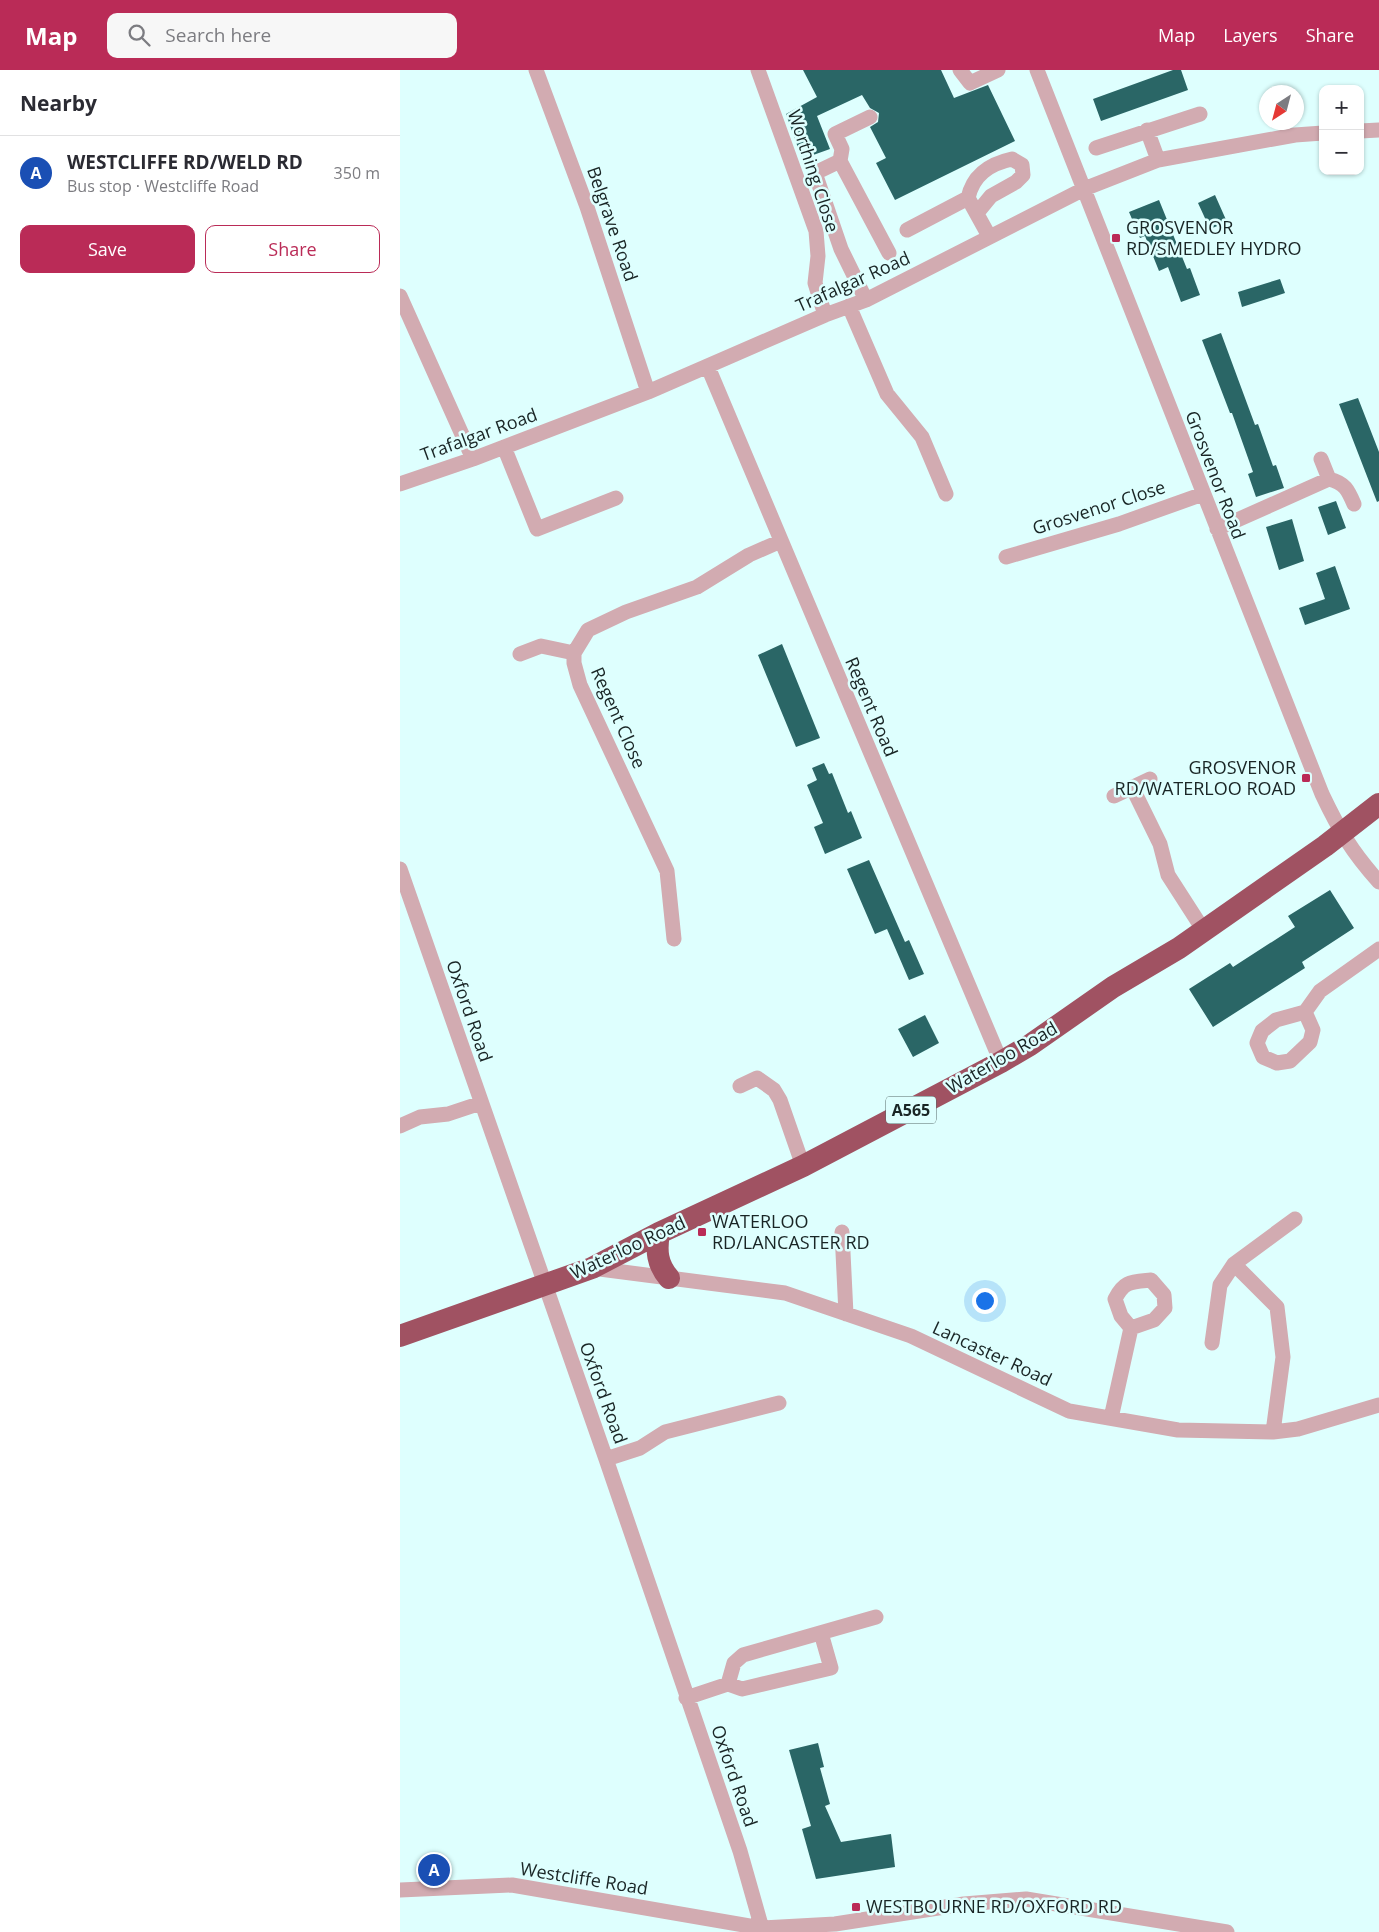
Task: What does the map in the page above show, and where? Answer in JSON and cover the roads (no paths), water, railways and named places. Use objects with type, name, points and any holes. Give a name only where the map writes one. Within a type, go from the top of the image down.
[{"type":"highway","name":"Waterloo Road","points":[[400,1336],[592,1268],[659,1233],[802,1166],[1001,1062],[1030,1045],[1113,987],[1204,931],[1341,834],[1379,804]]},
{"type":"highway","points":[[659,1233],[657,1248],[659,1266],[669,1278]]},
{"type":"street","name":"Belgrave Road","points":[[536,70],[587,207],[648,392]]},
{"type":"street","name":"Worthing Close","points":[[758,70],[816,231],[818,256],[815,283],[825,316]]},
{"type":"street","points":[[960,70],[970,83],[998,70]]},
{"type":"street","name":"Grosvenor Road","points":[[1037,70],[1322,794],[1341,834],[1355,855],[1379,882]]},
{"type":"street","points":[[1096,148],[1200,114]]},
{"type":"street","points":[[870,117],[835,134],[842,149],[840,161],[889,253]]},
{"type":"street","points":[[1147,130],[1158,160]]},
{"type":"street","points":[[1364,131],[1379,130]]},
{"type":"street","name":"Trafalgar Road","points":[[400,484],[473,459],[648,392],[866,300],[1084,189],[1158,160],[1295,135],[1319,133]]},
{"type":"street","points":[[907,230],[968,198],[976,177],[1002,161],[1012,159],[1022,165],[1023,175],[1016,182],[991,196],[977,213]]},
{"type":"street","points":[[840,161],[815,173],[841,249],[866,300]]},
{"type":"street","points":[[968,198],[989,236]]},
{"type":"street","points":[[400,296],[473,459]]},
{"type":"street","points":[[849,306],[887,394],[922,438],[946,494]]},
{"type":"street","name":"Regent Road","points":[[708,367],[1001,1062]]},
{"type":"street","points":[[504,447],[537,529],[616,498]]},
{"type":"street","points":[[1321,459],[1329,479]]},
{"type":"street","points":[[1217,530],[1329,479],[1339,482],[1348,488],[1354,504]]},
{"type":"street","name":"Grosvenor Close","points":[[1006,557],[1120,524],[1203,494]]},
{"type":"street","name":"Regent Close","points":[[674,939],[667,871],[580,685],[574,664],[574,653],[588,630],[626,612],[697,587],[749,555],[781,541]]},
{"type":"street","points":[[520,654],[541,646],[574,653]]},
{"type":"street","points":[[1114,796],[1150,779]]},
{"type":"street","points":[[1132,787],[1160,844],[1168,875],[1204,931]]},
{"type":"street","name":"Oxford Road","points":[[400,869],[606,1459],[686,1698],[740,1851],[762,1930]]},
{"type":"street","points":[[1304,1012],[1320,991],[1379,949]]},
{"type":"street","points":[[740,1086],[757,1078],[774,1090],[780,1100],[802,1166]]},
{"type":"street","points":[[400,1126],[420,1116],[448,1114],[481,1103]]},
{"type":"street","points":[[1212,1343],[1220,1285],[1234,1264],[1295,1219]]},
{"type":"street","points":[[842,1232],[846,1314]]},
{"type":"street","points":[[1234,1264],[1277,1307],[1283,1357],[1273,1432]]},
{"type":"street","name":"Lancaster Road","points":[[592,1268],[785,1293],[911,1336],[1069,1411],[1178,1430],[1273,1432],[1298,1429],[1379,1405]]},
{"type":"street","points":[[1111,1418],[1131,1328]]},
{"type":"street","points":[[606,1459],[640,1448],[665,1432],[779,1403]]},
{"type":"street","points":[[728,1684],[734,1663],[743,1655],[876,1617]]},
{"type":"street","points":[[686,1698],[728,1684],[742,1689],[831,1668],[821,1633]]},
{"type":"street","name":"Westcliffe Road","points":[[400,1890],[512,1885],[762,1930],[834,1924],[964,1904],[1026,1898],[1227,1932]]},
{"type":"place","name":"GROSVENOR RD/SMEDLEY HYDRO","points":[[1116,238]]},
{"type":"place","name":"GROSVENOR RD/WATERLOO ROAD","points":[[1306,778]]},
{"type":"place","name":"WATERLOO RD/LANCASTER RD","points":[[702,1232]]},
{"type":"place","name":"WESTCLIFFE RD/WELD RD","points":[[434,1870]]},
{"type":"place","name":"WESTBOURNE RD/OXFORD RD","points":[[856,1907]]}]
